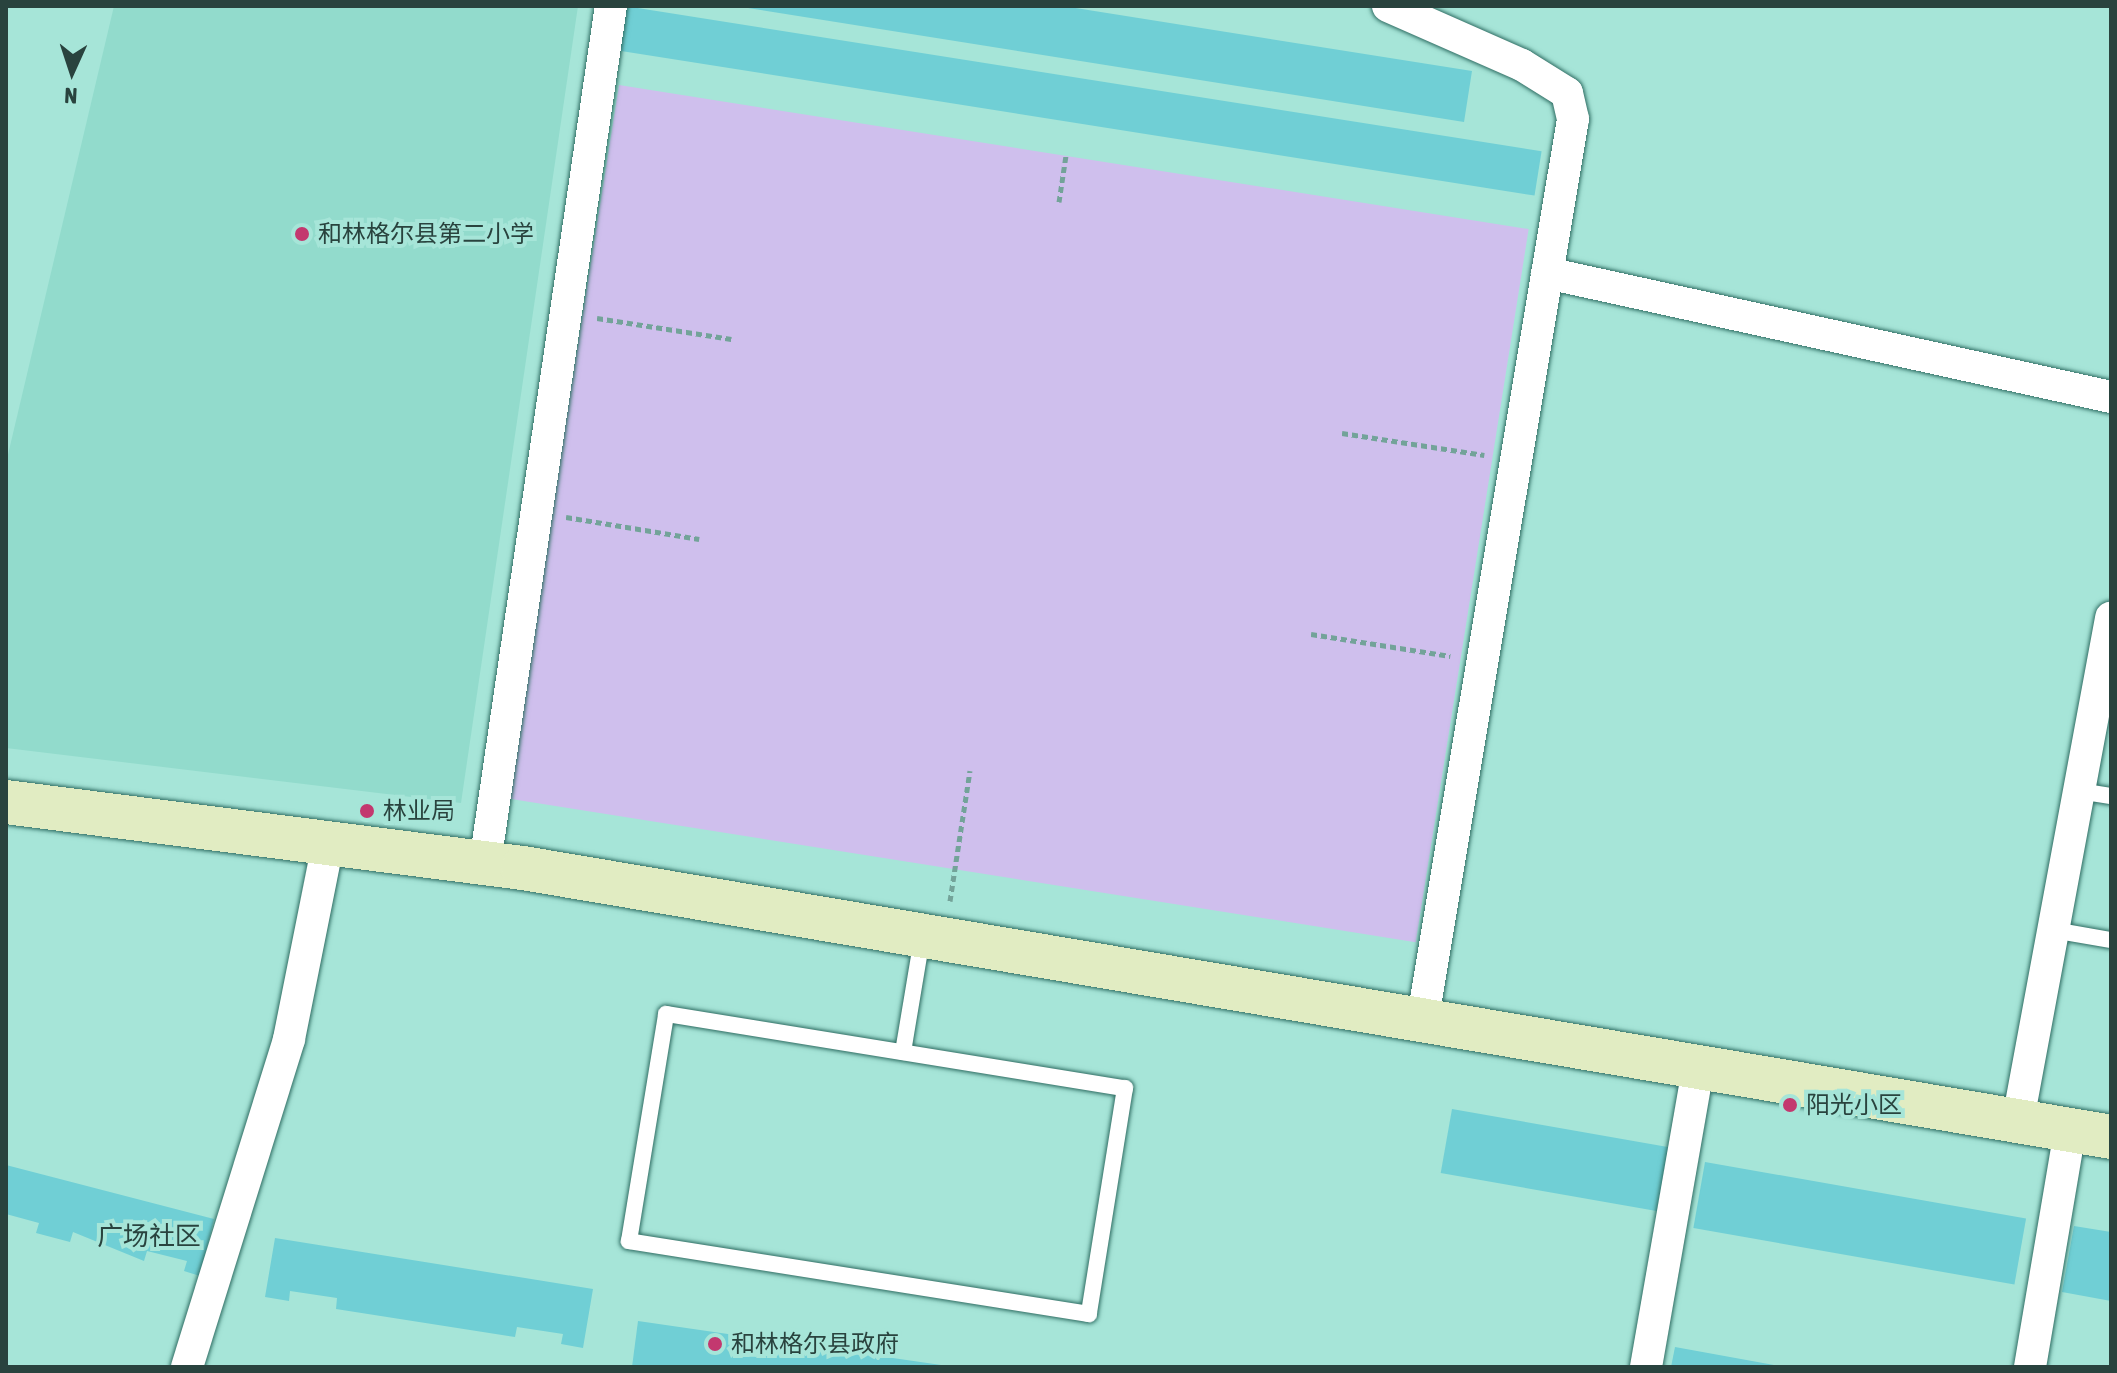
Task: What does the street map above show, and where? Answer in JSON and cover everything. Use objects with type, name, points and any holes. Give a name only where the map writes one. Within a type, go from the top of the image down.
[{"type":"main road","points":[[6,802],[485,863],[1699,1062],[2091,1134]]},
{"type":"street","points":[[485,863],[611,6]]},
{"type":"street","points":[[1388,6],[1567,93],[1573,119],[1423,1017]]},
{"type":"street","points":[[1547,273],[2111,397]]},
{"type":"street","points":[[2018,1120],[2079,791],[2107,660],[2111,618]]},
{"type":"street","points":[[187,1367],[289,1039],[328,843]]},
{"type":"street","points":[[1646,1367],[1699,1062]]},
{"type":"street","points":[[2030,1367],[2091,1134]]},
{"type":"lane","points":[[2079,791],[2111,796]]},
{"type":"lane","points":[[2053,930],[2111,940]]},
{"type":"lane","points":[[903,1052],[934,936]]},
{"type":"lane","points":[[666,1014],[903,1052],[1125,1088],[1089,1314],[629,1241],[666,1014]]},
{"type":"path","points":[[1059,202],[1066,155]]},
{"type":"path","points":[[566,313],[731,339]]},
{"type":"path","points":[[1342,433],[1516,460]]},
{"type":"path","points":[[537,513],[699,539]]},
{"type":"path","points":[[1311,634],[1483,661]]},
{"type":"path","points":[[934,936],[970,771]]},
{"type":"shaded area","name":"和林格尔县第二小学","points":[[114,6],[578,6],[461,803],[6,748],[6,463]]},
{"type":"shaded area","points":[[619,85],[1529,229],[1416,942],[506,798]]},
{"type":"building","points":[[625,6],[1542,151],[1535,196],[618,50]]},
{"type":"building","points":[[1063,6],[1472,71],[1464,122],[748,8]]},
{"type":"building","points":[[1452,1109],[1680,1149],[1669,1213],[1441,1173]]},
{"type":"building","points":[[1705,1162],[2026,1219],[2014,1285],[1693,1228]]},
{"type":"building","points":[[6,1165],[214,1219],[200,1276],[184,1271],[187,1261],[147,1251],[144,1261],[73,1232],[70,1242],[36,1233],[39,1223],[6,1214]]},
{"type":"building","points":[[2074,1226],[2111,1232],[2111,1301],[2062,1292]]},
{"type":"building","points":[[275,1238],[593,1289],[583,1348],[561,1344],[563,1334],[517,1327],[515,1337],[336,1309],[337,1298],[290,1291],[289,1301],[265,1297]]},
{"type":"building","name":"和林格尔县政府","points":[[638,1321],[941,1365],[941,1367],[632,1367]]},
{"type":"building","points":[[1675,1347],[1774,1365],[1774,1367],[1671,1367]]},
{"type":"place","name":"和林格尔县第二小学","points":[[302,234]]},
{"type":"place","name":"林业局","points":[[367,811]]},
{"type":"place","name":"阳光小区","points":[[1790,1105]]},
{"type":"place","name":"和林格尔县政府","points":[[715,1344]]},
{"type":"district","name":"广场社区","points":[[149,1237]]}]
